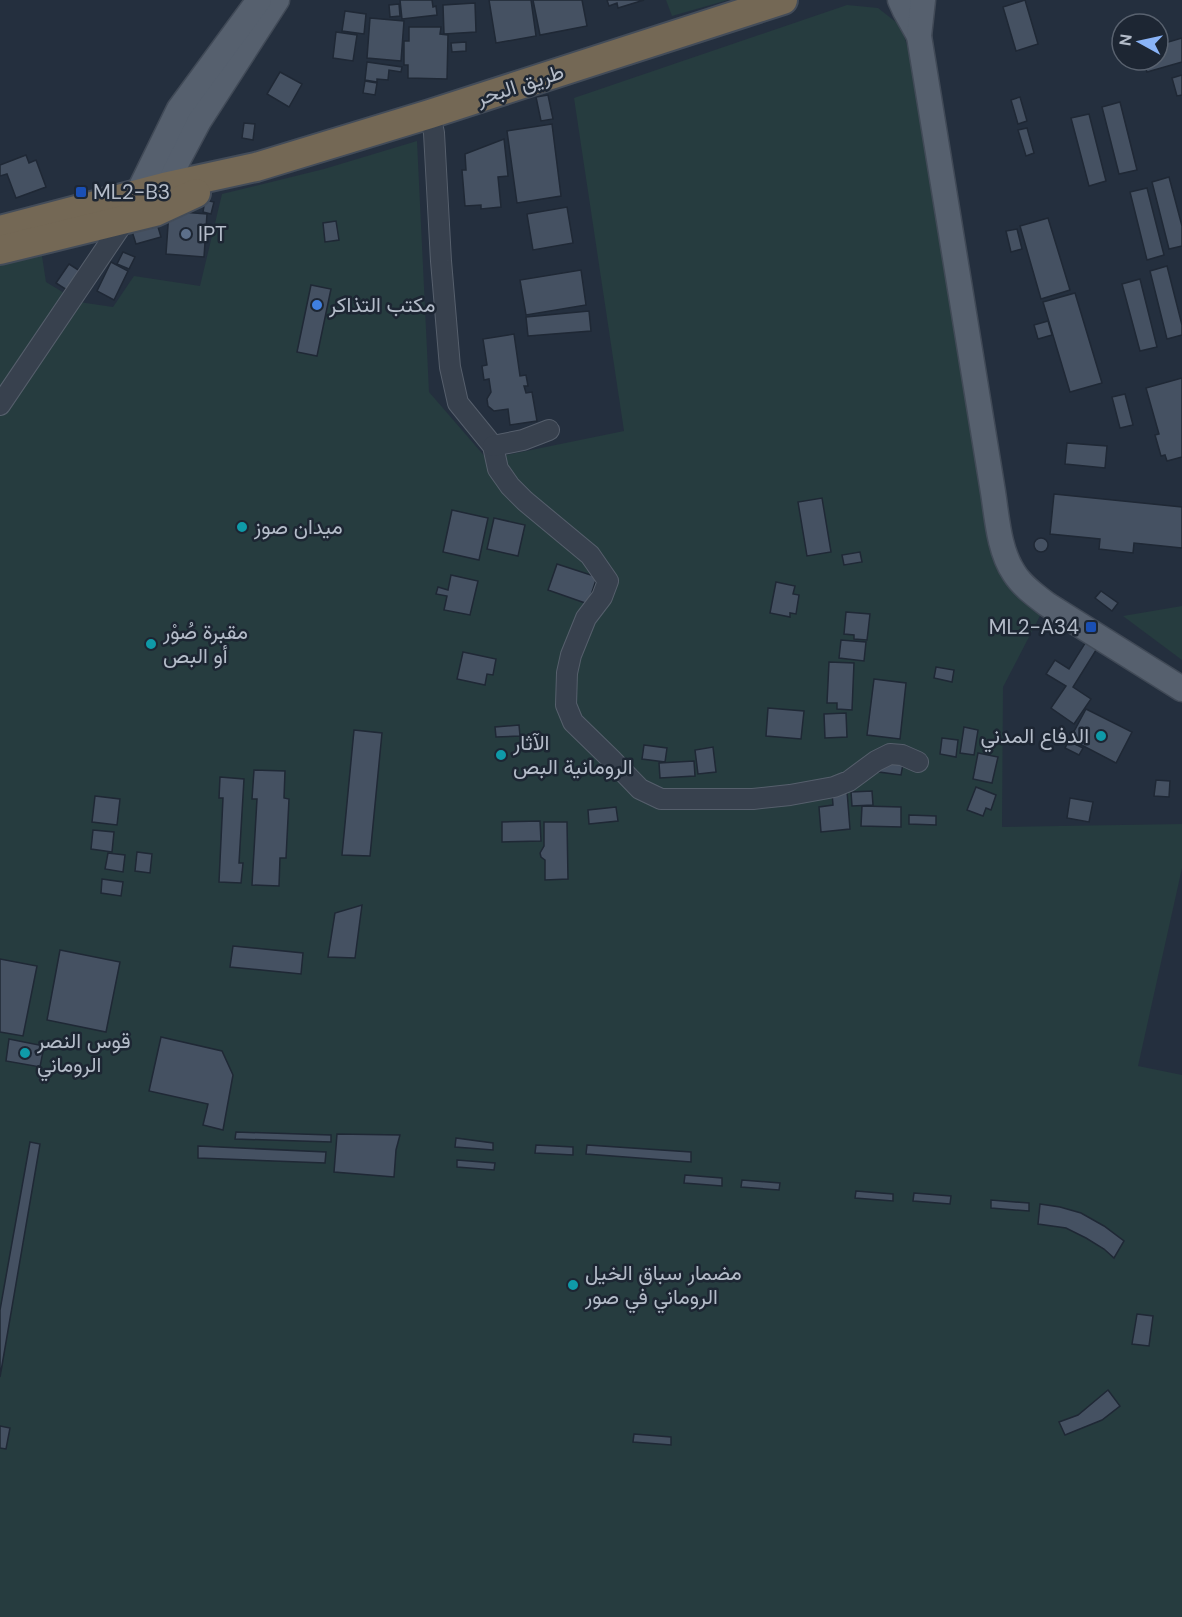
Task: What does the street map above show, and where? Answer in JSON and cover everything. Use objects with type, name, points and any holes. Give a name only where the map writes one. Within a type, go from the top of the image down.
[{"type":"highway","name":"طريق البحر","points":[[0,230],[152,198],[430,114],[783,0]]},
{"type":"highway","name":"طريق البحر","points":[[0,250],[124,220],[152,198]]},
{"type":"main road","points":[[152,198],[179,109],[259,0]]},
{"type":"main road","points":[[152,198],[277,0]]},
{"type":"main road","points":[[900,0],[919,36]]},
{"type":"main road","points":[[923,0],[919,36],[1004,551],[1014,573],[1048,605],[1182,689]]},
{"type":"street","points":[[430,114],[434,134],[450,368],[458,403],[493,446],[498,469],[510,486],[590,555],[608,580],[602,597],[586,618],[571,656],[567,673],[566,705],[573,722],[640,789],[661,798],[753,799],[790,795],[834,788],[849,781],[876,761],[890,754],[902,755],[918,762]]},
{"type":"street","points":[[0,405],[124,220]]},
{"type":"street","points":[[493,446],[523,440],[549,430]]},
{"type":"green space","points":[[666,0],[728,0],[672,16]]},
{"type":"green space","name":"الآثار الرومانية البص","points":[[847,5],[878,8],[901,26],[912,62],[991,543],[1043,610],[1003,687],[1002,827],[1182,824],[1182,868],[1138,1066],[1182,1075],[1182,1617],[0,1617],[0,254],[40,243],[46,282],[79,302],[113,307],[134,276],[200,286],[222,194],[324,169],[417,141],[429,392],[487,459],[624,431],[574,98]]},
{"type":"green space","points":[[1182,606],[1182,660],[1123,616]]},
{"type":"building","points":[[400,0],[432,0],[433,7],[436,6],[437,15],[402,19]]},
{"type":"building","points":[[489,0],[531,0],[536,36],[496,43]]},
{"type":"building","points":[[533,0],[582,0],[587,26],[540,35]]},
{"type":"building","points":[[607,0],[644,0],[618,8],[617,3],[609,6]]},
{"type":"building","points":[[1025,0],[1038,44],[1016,51],[1003,7]]},
{"type":"building","points":[[475,3],[476,32],[444,34],[443,5]]},
{"type":"building","points":[[399,4],[400,16],[390,17],[389,5]]},
{"type":"building","points":[[345,11],[366,14],[364,34],[342,31]]},
{"type":"building","points":[[370,18],[404,21],[401,61],[367,58]]},
{"type":"building","points":[[409,27],[441,27],[440,34],[448,35],[447,79],[408,78],[408,65],[404,65],[404,41],[409,41]]},
{"type":"building","points":[[336,32],[357,35],[353,61],[333,58]]},
{"type":"building","points":[[1182,38],[1182,62],[1170,65],[1170,42]]},
{"type":"building","points":[[466,42],[466,51],[452,52],[451,43]]},
{"type":"building","points":[[367,62],[402,67],[401,72],[389,70],[388,80],[377,79],[377,82],[365,80]]},
{"type":"building","points":[[280,72],[302,84],[289,107],[267,94]]},
{"type":"building","points":[[1182,75],[1182,95],[1177,96],[1172,78]]},
{"type":"building","points":[[365,81],[377,83],[375,95],[363,93]]},
{"type":"building","points":[[548,95],[553,119],[541,121],[536,97]]},
{"type":"building","points":[[1020,97],[1027,121],[1018,124],[1011,100]]},
{"type":"building","points":[[1120,102],[1137,170],[1119,174],[1102,107]]},
{"type":"building","points":[[1089,114],[1106,181],[1089,186],[1071,118]]},
{"type":"building","points":[[244,123],[255,124],[253,140],[242,138]]},
{"type":"building","points":[[552,124],[561,196],[517,203],[507,131]]},
{"type":"building","points":[[1027,128],[1034,153],[1026,156],[1018,130]]},
{"type":"building","points":[[504,139],[508,176],[498,177],[501,207],[481,209],[481,205],[465,206],[462,170],[466,170],[465,154]]},
{"type":"building","points":[[26,155],[29,163],[36,160],[46,187],[16,198],[7,174],[0,176],[0,165]]},
{"type":"building","points":[[1169,177],[1182,226],[1182,246],[1169,249],[1152,182]]},
{"type":"building","points":[[1147,188],[1164,255],[1147,260],[1130,192]]},
{"type":"building","points":[[205,200],[214,202],[211,214],[203,212]]},
{"type":"building","points":[[567,207],[573,243],[533,250],[527,214]]},
{"type":"building","name":"IPT","points":[[169,211],[207,214],[204,257],[166,254]]},
{"type":"building","points":[[1048,218],[1070,290],[1041,299],[1020,226]]},
{"type":"building","points":[[156,220],[161,237],[136,244],[131,228]]},
{"type":"building","points":[[336,221],[339,240],[325,242],[323,223]]},
{"type":"building","points":[[1017,229],[1022,249],[1011,252],[1006,231]]},
{"type":"building","points":[[123,252],[135,257],[129,269],[117,264]]},
{"type":"building","points":[[111,262],[128,271],[114,300],[97,291]]},
{"type":"building","points":[[69,264],[83,273],[70,292],[56,283]]},
{"type":"building","points":[[1167,266],[1182,325],[1182,335],[1167,339],[1150,271]]},
{"type":"building","points":[[581,270],[586,305],[526,315],[520,280]]},
{"type":"building","points":[[1140,279],[1157,347],[1140,351],[1122,284]]},
{"type":"building","name":"مكتب التذاكر","points":[[311,285],[331,289],[317,356],[297,352]]},
{"type":"building","points":[[1075,293],[1102,383],[1070,392],[1043,302]]},
{"type":"building","points":[[589,311],[591,331],[528,336],[526,317]]},
{"type":"building","points":[[1048,321],[1052,335],[1038,339],[1034,325]]},
{"type":"building","points":[[514,334],[520,376],[526,375],[528,386],[524,386],[526,393],[532,392],[537,421],[510,425],[508,409],[494,411],[488,406],[487,399],[491,392],[489,379],[484,380],[482,366],[487,365],[483,339]]},
{"type":"building","points":[[1182,378],[1182,457],[1167,461],[1165,455],[1161,456],[1155,435],[1159,434],[1146,388]]},
{"type":"building","points":[[1125,394],[1133,425],[1120,428],[1112,397]]},
{"type":"building","points":[[1067,443],[1107,446],[1105,468],[1065,464]]},
{"type":"building","points":[[1054,494],[1182,507],[1182,548],[1134,543],[1133,553],[1099,549],[1100,539],[1050,534]]},
{"type":"building","points":[[822,498],[831,552],[807,556],[798,502]]},
{"type":"building","points":[[452,510],[488,518],[479,560],[443,552]]},
{"type":"building","points":[[494,518],[525,525],[518,556],[487,549]]},
{"type":"building","points":[[1041,538],[1046,540],[1048,545],[1046,550],[1041,552],[1036,550],[1034,545],[1036,540]]},
{"type":"building","points":[[860,552],[862,562],[844,565],[842,555]]},
{"type":"building","points":[[557,564],[597,577],[588,604],[548,590]]},
{"type":"building","points":[[451,575],[478,581],[470,615],[444,610],[447,596],[436,594],[438,587],[448,590]]},
{"type":"building","points":[[776,582],[795,586],[793,594],[799,595],[796,614],[790,613],[790,617],[770,613]]},
{"type":"building","points":[[1101,591],[1118,603],[1112,611],[1095,598]]},
{"type":"building","points":[[846,612],[870,614],[867,640],[854,639],[854,635],[844,634]]},
{"type":"building","points":[[841,640],[866,642],[864,661],[839,658]]},
{"type":"building","points":[[1087,640],[1098,647],[1073,687],[1091,699],[1074,724],[1051,708],[1066,686],[1046,674],[1055,660],[1069,669]]},
{"type":"building","points":[[463,652],[496,659],[493,675],[487,674],[485,685],[457,679]]},
{"type":"building","points":[[829,662],[854,663],[852,710],[837,709],[837,703],[827,703]]},
{"type":"building","points":[[936,667],[954,670],[952,682],[934,678]]},
{"type":"building","points":[[874,679],[906,683],[900,739],[867,735]]},
{"type":"building","points":[[768,708],[804,711],[801,739],[766,736]]},
{"type":"building","name":"الدفاع المدني","points":[[1086,709],[1132,732],[1116,763],[1070,739]]},
{"type":"building","points":[[846,713],[847,737],[825,738],[824,714]]},
{"type":"building","points":[[519,725],[520,736],[496,737],[495,727]]},
{"type":"building","points":[[964,727],[978,730],[974,755],[960,753]]},
{"type":"building","points":[[354,730],[382,733],[370,856],[342,855]]},
{"type":"building","points":[[942,738],[958,740],[956,757],[940,754]]},
{"type":"building","points":[[1069,741],[1083,748],[1079,755],[1065,748]]},
{"type":"building","points":[[644,745],[667,748],[665,762],[642,759]]},
{"type":"building","points":[[713,747],[716,772],[698,774],[695,750]]},
{"type":"building","points":[[978,753],[998,757],[992,783],[973,779]]},
{"type":"building","points":[[694,761],[695,776],[660,778],[659,763]]},
{"type":"building","points":[[881,761],[903,764],[901,775],[879,772]]},
{"type":"building","points":[[254,770],[285,771],[284,798],[289,799],[286,858],[280,858],[279,886],[252,885],[257,799],[252,799]]},
{"type":"building","points":[[220,777],[244,779],[239,863],[243,863],[241,883],[219,882],[223,798],[219,798]]},
{"type":"building","points":[[1156,780],[1170,781],[1169,797],[1154,796]]},
{"type":"building","points":[[976,787],[996,795],[991,810],[986,808],[983,816],[967,810]]},
{"type":"building","points":[[847,791],[850,829],[821,832],[819,807],[833,805],[832,793]]},
{"type":"building","points":[[872,791],[873,805],[852,806],[851,792]]},
{"type":"building","points":[[95,796],[120,799],[117,825],[92,822]]},
{"type":"building","points":[[1070,798],[1093,802],[1089,822],[1067,818]]},
{"type":"building","points":[[862,806],[901,807],[901,827],[861,826]]},
{"type":"building","points":[[616,807],[618,821],[589,824],[588,810]]},
{"type":"building","points":[[909,815],[936,816],[936,825],[909,824]]},
{"type":"building","points":[[540,821],[541,841],[502,842],[502,822]]},
{"type":"building","points":[[544,822],[567,822],[568,879],[545,880],[545,860],[540,853],[544,846]]},
{"type":"building","points":[[93,830],[114,832],[112,852],[91,849]]},
{"type":"building","points":[[137,852],[152,854],[150,873],[135,871]]},
{"type":"building","points":[[108,853],[125,855],[123,872],[105,869]]},
{"type":"building","points":[[102,879],[123,882],[121,896],[101,893]]},
{"type":"building","points":[[362,905],[355,958],[328,957],[335,913]]},
{"type":"building","points":[[233,946],[303,953],[301,974],[230,967]]},
{"type":"building","points":[[60,950],[120,962],[106,1032],[47,1020]]},
{"type":"building","points":[[0,959],[37,966],[23,1036],[0,1032]]},
{"type":"building","points":[[161,1037],[222,1051],[233,1075],[223,1130],[203,1125],[208,1104],[149,1091]]},
{"type":"building","name":"قوس النصر الروماني","points":[[9,1039],[44,1046],[40,1067],[6,1061]]},
{"type":"building","points":[[236,1132],[331,1135],[331,1142],[235,1139]]},
{"type":"building","points":[[337,1134],[400,1135],[396,1150],[394,1177],[334,1172]]},
{"type":"building","points":[[456,1138],[493,1143],[493,1150],[455,1147]]},
{"type":"building","points":[[30,1142],[40,1144],[0,1377],[0,1310]]},
{"type":"building","points":[[536,1145],[573,1147],[573,1155],[535,1153]]},
{"type":"building","points":[[587,1145],[691,1152],[691,1162],[586,1154]]},
{"type":"building","points":[[198,1146],[326,1152],[325,1163],[198,1158]]},
{"type":"building","points":[[457,1160],[495,1163],[494,1170],[457,1167]]},
{"type":"building","points":[[685,1175],[722,1178],[722,1186],[684,1183]]},
{"type":"building","points":[[742,1180],[780,1183],[779,1190],[741,1187]]},
{"type":"building","points":[[856,1191],[893,1194],[893,1201],[855,1198]]},
{"type":"building","points":[[914,1193],[951,1196],[950,1204],[913,1201]]},
{"type":"building","points":[[991,1200],[1029,1203],[1029,1211],[991,1208]]},
{"type":"building","points":[[1040,1204],[1081,1213],[1124,1241],[1114,1258],[1104,1249],[1066,1228],[1038,1224]]},
{"type":"building","points":[[1137,1314],[1153,1316],[1149,1346],[1132,1344]]},
{"type":"building","points":[[1108,1390],[1120,1406],[1102,1420],[1065,1435],[1059,1422],[1078,1415]]},
{"type":"building","points":[[0,1426],[10,1428],[6,1449],[0,1448]]},
{"type":"building","points":[[634,1434],[671,1437],[671,1445],[633,1442]]},
{"type":"place","name":"ML2-B3","points":[[81,192]]},
{"type":"place","name":"IPT","points":[[186,234]]},
{"type":"place","name":"مكتب التذاكر","points":[[317,305]]},
{"type":"place","name":"ميدان صوز","points":[[242,527]]},
{"type":"place","name":"ML2-A34","points":[[1091,627]]},
{"type":"place","name":"مقبرة صُوْر أو البص","points":[[151,644]]},
{"type":"place","name":"الدفاع المدني","points":[[1101,736]]},
{"type":"place","name":"الآثار الرومانية البص","points":[[501,755]]},
{"type":"place","name":"قوس النصر الروماني","points":[[25,1053]]},
{"type":"place","name":"مضمار سباق الخيل الروماني في صور","points":[[573,1285]]}]
